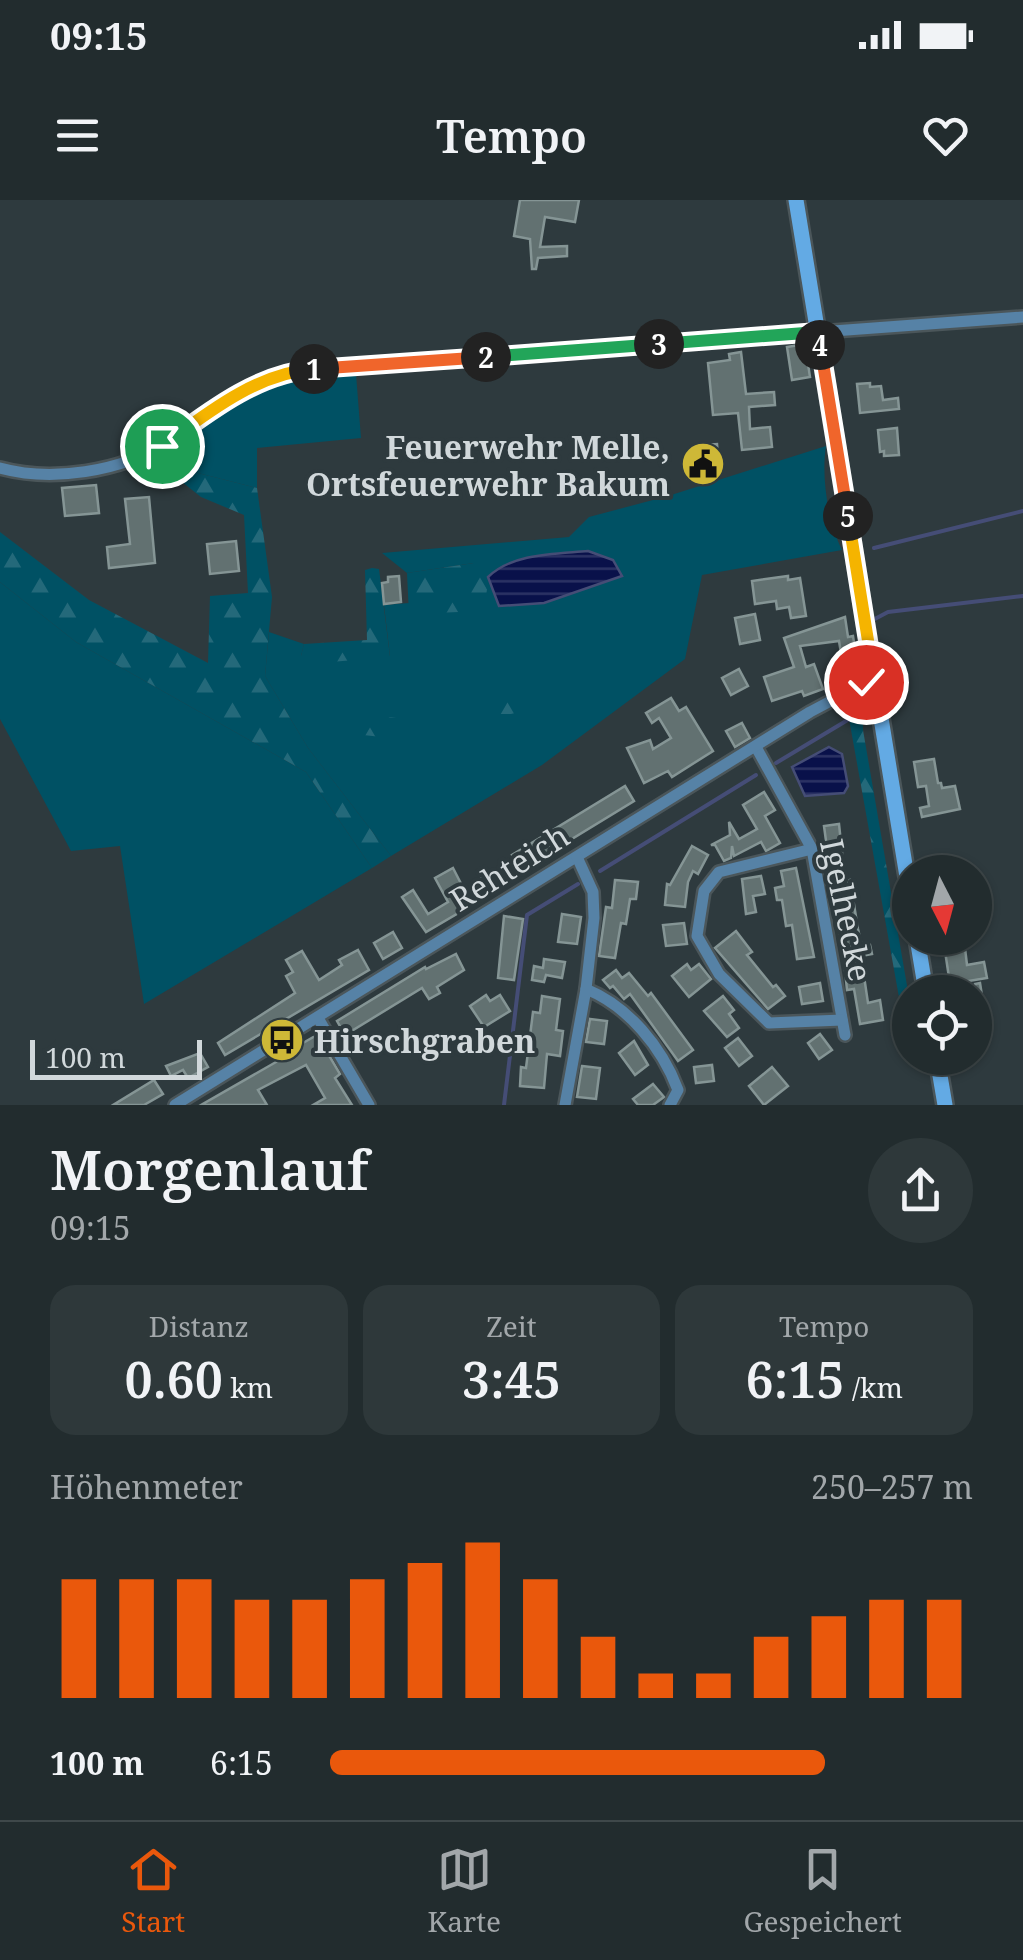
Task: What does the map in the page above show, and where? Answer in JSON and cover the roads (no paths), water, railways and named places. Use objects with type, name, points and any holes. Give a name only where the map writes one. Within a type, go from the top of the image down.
[{"type":"main road","points":[[796,200],[903,855]]},
{"type":"main road","points":[[940,1075],[945,1105]]},
{"type":"street","points":[[0,468],[43,474],[105,468],[162,446],[263,380],[293,371],[1023,317]]},
{"type":"street","name":"Rehteich","points":[[175,1105],[810,712],[874,678]]},
{"type":"street","name":"Igelhecke","points":[[756,747],[812,850],[845,1035]]},
{"type":"street","points":[[812,850],[720,872],[704,892],[697,936],[719,974],[770,1023],[842,1020]]},
{"type":"street","points":[[565,1105],[594,918],[592,892],[577,857]]},
{"type":"street","points":[[586,989],[613,1000],[648,1038],[670,1070],[678,1090],[670,1105]]},
{"type":"street","points":[[318,1018],[369,1105]]},
{"type":"waterway","points":[[874,548],[1023,511]]},
{"type":"waterway","points":[[871,624],[888,612],[1023,596]]},
{"type":"waterway","points":[[776,763],[861,712]]},
{"type":"waterway","points":[[600,871],[756,775]]},
{"type":"waterway","points":[[504,1105],[527,915],[578,884]]},
{"type":"place","name":"Feuerwehr Melle, Ortsfeuerwehr Bakum","points":[[703,464]]},
{"type":"place","name":"Hirschgraben","points":[[282,1040]]}]
